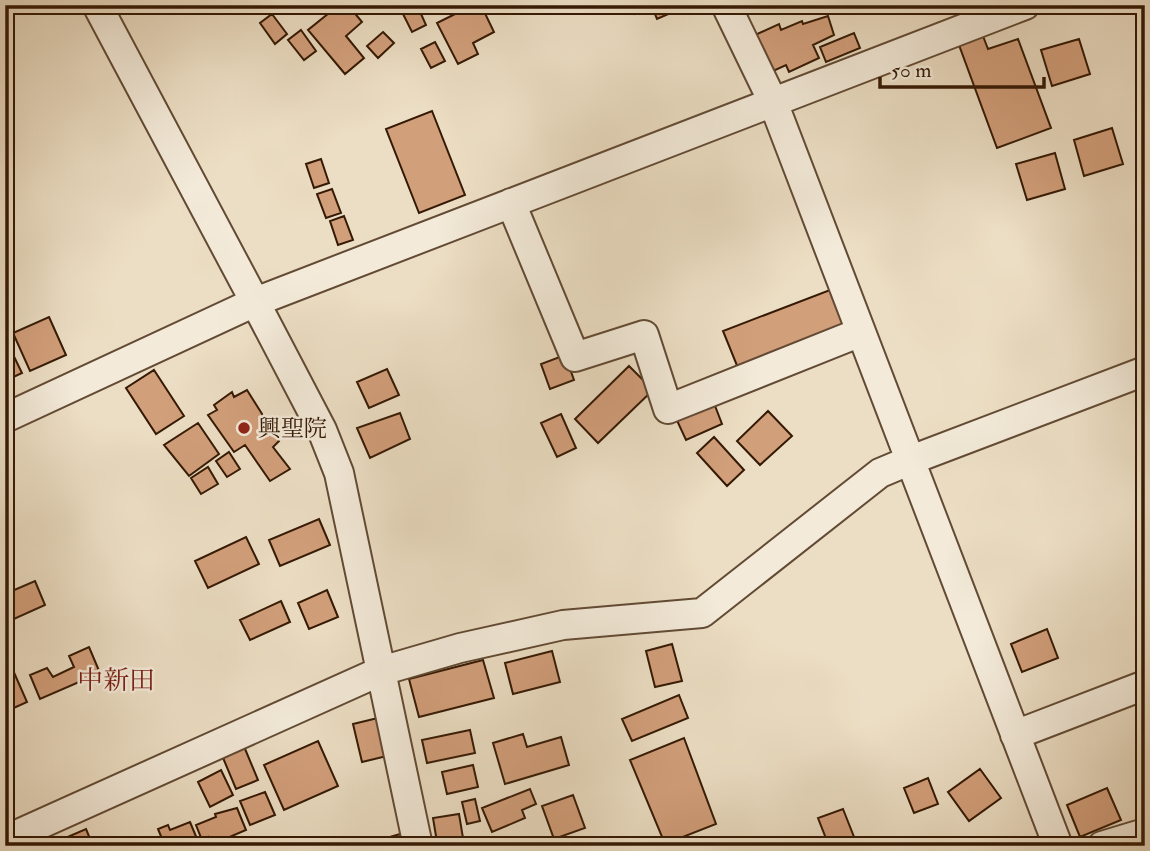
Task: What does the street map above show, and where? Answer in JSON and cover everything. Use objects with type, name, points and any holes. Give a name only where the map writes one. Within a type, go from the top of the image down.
[{"type":"street","points":[[97,5],[256,302],[321,430],[339,473],[418,846]]},
{"type":"street","points":[[726,5],[773,102],[1058,846]]},
{"type":"street","points":[[5,418],[256,302],[1025,5]]},
{"type":"street","points":[[511,203],[575,357],[644,335],[668,409],[861,332]]},
{"type":"street","points":[[5,840],[381,671],[460,648],[563,625],[702,613],[880,473],[1145,371]]},
{"type":"street","points":[[1015,735],[1145,685]]},
{"type":"street","points":[[1102,846],[1145,833]]},
{"type":"building","points":[[339,5],[348,5],[362,22],[346,36],[364,58],[345,74],[308,30]]},
{"type":"building","points":[[417,5],[426,25],[412,32],[402,12]]},
{"type":"building","points":[[473,5],[481,5],[494,32],[473,43],[478,54],[458,64],[437,23]]},
{"type":"building","points":[[631,5],[689,5],[657,19],[652,7],[635,14]]},
{"type":"building","points":[[272,14],[287,34],[275,44],[260,23]]},
{"type":"building","points":[[828,16],[834,35],[813,45],[819,58],[789,72],[786,65],[771,72],[755,35],[779,24],[781,30],[802,21],[803,24]]},
{"type":"building","points":[[301,30],[316,51],[304,60],[288,40]]},
{"type":"building","points":[[383,32],[394,43],[378,58],[367,46]]},
{"type":"building","points":[[854,33],[860,48],[826,62],[820,47]]},
{"type":"building","points":[[983,36],[988,49],[1018,39],[1051,128],[997,148],[959,45]]},
{"type":"building","points":[[1079,39],[1090,74],[1052,86],[1041,50]]},
{"type":"building","points":[[435,42],[445,61],[431,68],[421,49]]},
{"type":"building","points":[[432,111],[465,195],[419,213],[386,129]]},
{"type":"building","points":[[1112,128],[1123,164],[1084,176],[1074,140]]},
{"type":"building","points":[[1055,153],[1065,189],[1027,200],[1016,164]]},
{"type":"building","points":[[321,159],[329,183],[314,188],[306,164]]},
{"type":"building","points":[[332,189],[341,213],[326,218],[317,194]]},
{"type":"building","points":[[344,216],[353,240],[338,245],[330,221]]},
{"type":"building","points":[[830,290],[846,333],[740,373],[723,331]]},
{"type":"building","points":[[49,317],[66,355],[30,371],[13,333]]},
{"type":"building","points":[[5,338],[22,373],[5,381]]},
{"type":"building","points":[[565,355],[574,380],[550,389],[541,364]]},
{"type":"building","points":[[629,366],[653,390],[598,443],[575,419]]},
{"type":"building","points":[[387,369],[399,395],[369,408],[357,382]]},
{"type":"building","points":[[154,370],[184,416],[156,434],[126,388]]},
{"type":"building","name":"興聖院","points":[[247,390],[279,441],[273,447],[290,469],[270,481],[245,445],[234,452],[208,415],[217,410],[214,405],[232,392],[234,397]]},
{"type":"building","points":[[712,398],[722,424],[686,440],[674,414]]},
{"type":"building","points":[[768,411],[792,436],[760,465],[737,441]]},
{"type":"building","points":[[400,413],[410,439],[370,458],[357,428]]},
{"type":"building","points":[[561,414],[576,448],[557,457],[541,423]]},
{"type":"building","points":[[198,423],[219,454],[189,476],[164,445]]},
{"type":"building","points":[[714,437],[744,470],[727,486],[697,453]]},
{"type":"building","points":[[229,452],[240,469],[227,477],[216,461]]},
{"type":"building","points":[[208,467],[218,484],[201,494],[191,478]]},
{"type":"building","points":[[319,519],[330,545],[280,566],[269,540]]},
{"type":"building","points":[[246,537],[259,564],[208,588],[195,561]]},
{"type":"building","points":[[35,581],[45,605],[5,623],[5,594]]},
{"type":"building","points":[[327,590],[338,617],[309,629],[298,603]]},
{"type":"building","points":[[281,601],[290,622],[250,640],[240,620]]},
{"type":"building","points":[[1047,629],[1058,658],[1022,672],[1011,644]]},
{"type":"building","points":[[672,644],[682,681],[655,687],[646,651]]},
{"type":"building","points":[[89,647],[100,673],[40,699],[30,675],[47,668],[53,677],[74,667],[69,656]]},
{"type":"building","points":[[552,651],[560,682],[513,694],[505,663]]},
{"type":"building","points":[[5,652],[27,702],[5,712]]},
{"type":"building","points":[[483,660],[494,698],[419,717],[409,679]]},
{"type":"building","points":[[679,695],[688,718],[632,741],[622,719]]},
{"type":"building","points":[[382,717],[391,755],[362,762],[353,724]]},
{"type":"building","points":[[470,730],[475,753],[427,763],[422,740]]},
{"type":"building","points":[[523,734],[527,747],[561,737],[569,765],[505,784],[493,743]]},
{"type":"building","points":[[684,738],[716,824],[665,844],[630,760]]},
{"type":"building","points":[[318,741],[338,786],[284,810],[264,765]]},
{"type":"building","points":[[243,744],[258,780],[236,789],[221,753]]},
{"type":"building","points":[[473,765],[478,787],[447,794],[442,772]]},
{"type":"building","points":[[980,769],[1001,798],[969,821],[948,792]]},
{"type":"building","points":[[221,770],[233,795],[210,807],[198,782]]},
{"type":"building","points":[[928,778],[938,804],[914,813],[904,788]]},
{"type":"building","points":[[1107,788],[1121,820],[1080,837],[1067,805]]},
{"type":"building","points":[[530,789],[536,804],[522,810],[525,818],[492,832],[482,808]]},
{"type":"building","points":[[265,792],[275,815],[250,825],[240,801]]},
{"type":"building","points":[[573,795],[585,828],[554,839],[542,806]]},
{"type":"building","points":[[475,799],[480,821],[467,824],[462,802]]},
{"type":"building","points":[[237,808],[246,830],[211,845],[208,837],[202,840],[196,825],[216,817],[215,814]]},
{"type":"building","points":[[843,809],[854,837],[829,846],[818,818]]},
{"type":"building","points":[[459,814],[463,838],[437,842],[433,818]]},
{"type":"building","points":[[190,822],[200,846],[165,846],[158,829],[168,825],[170,830]]},
{"type":"building","points":[[86,829],[93,846],[49,846],[49,845]]},
{"type":"building","points":[[400,834],[403,846],[359,846]]},
{"type":"place","name":"興聖院","points":[[244,428]]},
{"type":"district","name":"中新田","points":[[116,680]]}]
